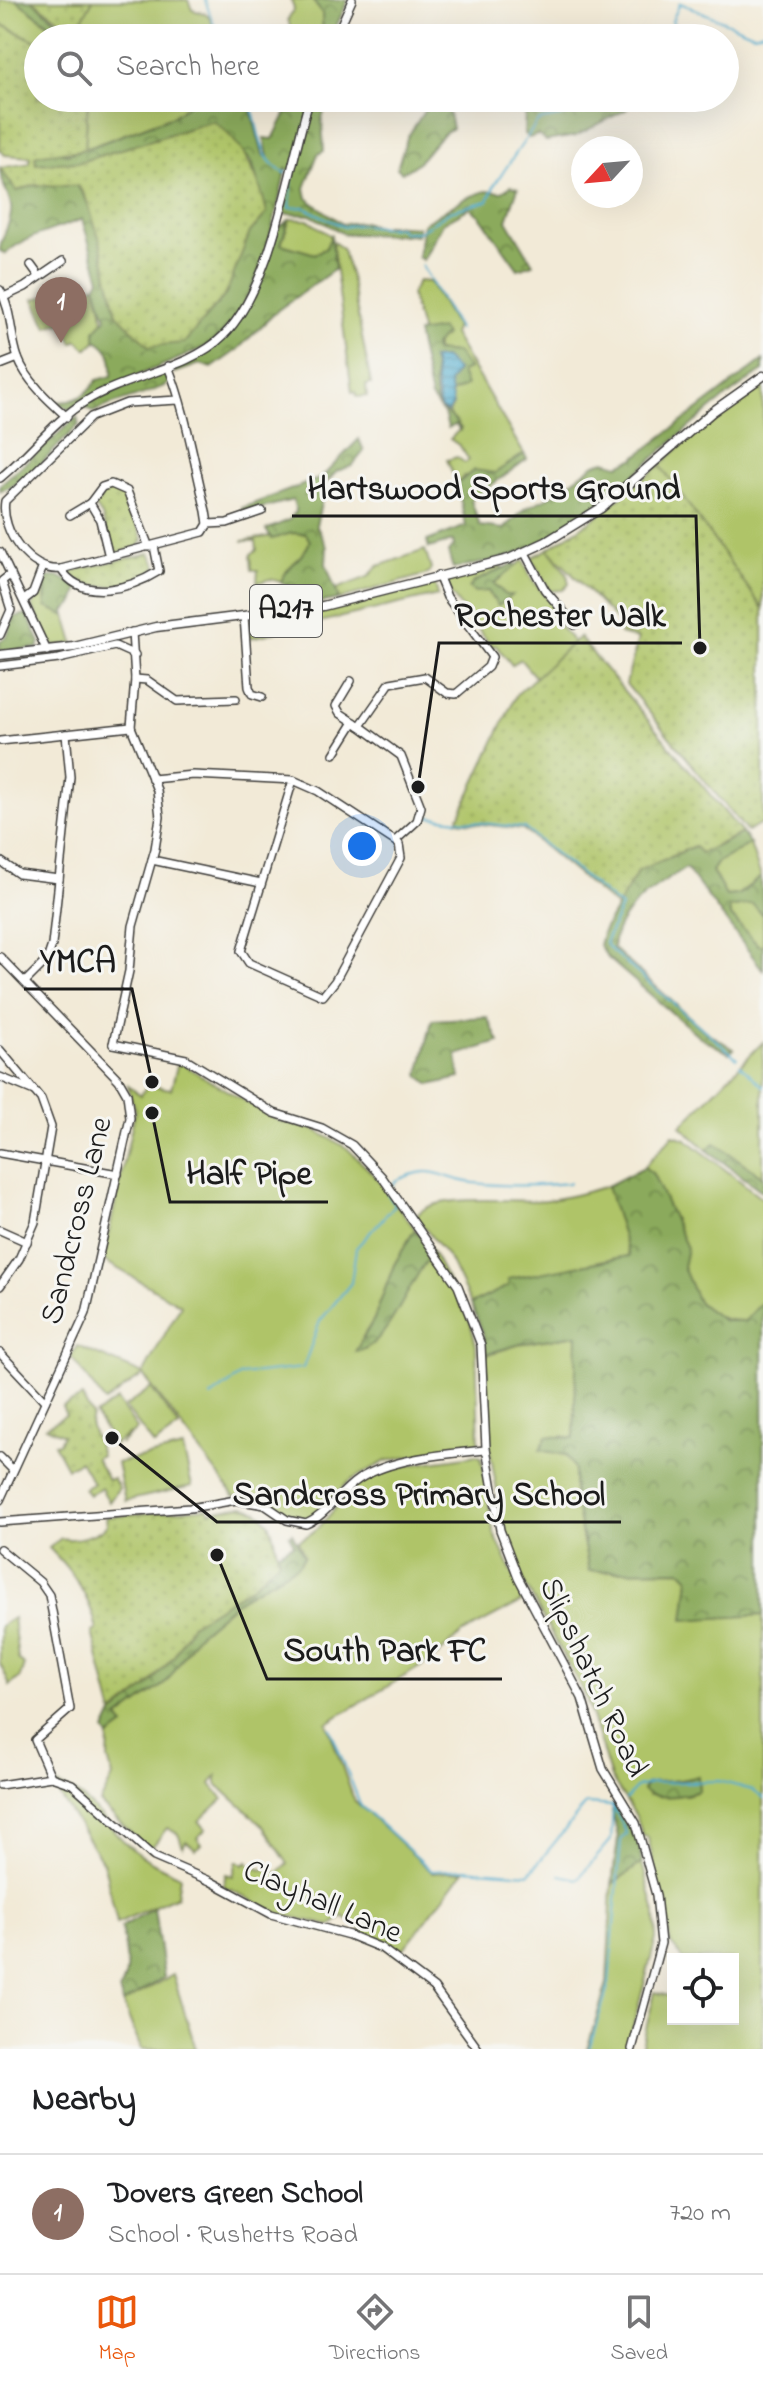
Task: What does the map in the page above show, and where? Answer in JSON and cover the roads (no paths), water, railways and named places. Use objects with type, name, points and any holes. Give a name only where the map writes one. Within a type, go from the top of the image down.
[{"type":"main road","name":"A217","points":[[0,655],[55,654],[132,632],[323,606],[525,553],[601,508],[675,448],[712,412],[763,376]]},
{"type":"street","points":[[341,24],[352,0]]},
{"type":"street","points":[[0,478],[85,401],[208,348],[236,321],[274,235],[306,112]]},
{"type":"street","points":[[63,261],[2,293],[18,358],[26,375],[67,417]]},
{"type":"street","points":[[31,265],[39,276]]},
{"type":"street","points":[[0,365],[18,358]]},
{"type":"street","points":[[168,366],[208,524]]},
{"type":"street","points":[[178,400],[127,403],[102,410],[80,425],[5,501],[1,518],[15,548],[26,561],[42,569],[61,569],[200,534],[208,524],[227,523],[262,511]]},
{"type":"street","points":[[61,569],[68,578],[87,587],[126,587],[159,571],[152,547],[124,488],[106,485],[90,503],[70,515]]},
{"type":"street","points":[[90,503],[100,520],[109,557]]},
{"type":"street","points":[[0,552],[55,654]]},
{"type":"street","points":[[525,553],[545,590],[575,625]]},
{"type":"street","points":[[24,600],[33,593],[42,569]]},
{"type":"street","points":[[0,635],[11,610],[2,581],[11,574]]},
{"type":"street","points":[[334,754],[390,683],[425,677],[453,694],[463,690],[488,667],[492,657],[490,651],[447,597],[438,575]]},
{"type":"street","points":[[244,616],[249,687],[252,694],[262,697]]},
{"type":"street","points":[[97,1056],[113,1044],[129,971],[133,926],[152,860],[161,808],[131,727],[135,679],[132,632]]},
{"type":"street","points":[[0,666],[115,646],[135,655]]},
{"type":"street","points":[[488,667],[496,676]]},
{"type":"street","points":[[135,679],[147,680],[177,701],[236,699]]},
{"type":"street","points":[[351,681],[338,702],[337,710],[401,756],[421,807],[417,821],[395,841]]},
{"type":"street","points":[[0,741],[131,727]]},
{"type":"street","points":[[26,981],[50,955],[70,777],[66,734]]},
{"type":"street","points":[[152,779],[259,775],[293,780],[318,791],[402,848],[401,858],[327,994],[318,996],[249,963],[242,955],[241,947],[293,780]]},
{"type":"street","points":[[152,860],[261,883]]},
{"type":"street","points":[[0,861],[19,874],[59,879]]},
{"type":"street","name":"Sandcross Lane","points":[[0,957],[123,1086],[130,1109],[86,1313],[0,1500]]},
{"type":"street","name":"Slipshatch Road","points":[[113,1044],[186,1059],[274,1113],[322,1128],[367,1158],[446,1264],[474,1320],[481,1345],[486,1450],[494,1508],[512,1562],[582,1698],[603,1769],[636,1823],[649,1866],[660,1914],[661,1943],[632,2049]]},
{"type":"street","points":[[0,1050],[36,1092],[51,1120],[39,1204],[27,1242],[0,1286]]},
{"type":"street","points":[[15,1066],[3,1078],[36,1092]]},
{"type":"street","points":[[0,1153],[118,1174]]},
{"type":"street","points":[[0,1230],[27,1242]]},
{"type":"street","points":[[0,1353],[45,1401]]},
{"type":"street","points":[[0,1522],[190,1508],[236,1500],[265,1505],[297,1525],[306,1524],[349,1486],[390,1464],[486,1450]]},
{"type":"street","points":[[0,1457],[13,1470]]},
{"type":"street","points":[[0,1549],[40,1582],[51,1601],[70,1709],[35,1740],[51,1777],[0,1785]]},
{"type":"street","name":"Clayhall Lane","points":[[51,1777],[72,1784],[87,1795],[129,1838],[154,1857],[210,1881],[271,1914],[349,1935],[391,1955],[434,1988],[478,2049]]},
{"type":"water","points":[[444,358],[457,370],[449,383],[453,405],[448,412],[441,409],[432,359]]},
{"type":"waterway","points":[[205,0],[214,24]]},
{"type":"waterway","points":[[674,24],[672,21],[680,3],[730,24]]},
{"type":"waterway","points":[[739,28],[754,34],[763,31]]},
{"type":"waterway","points":[[253,112],[264,151],[269,160],[286,173]]},
{"type":"waterway","points":[[292,175],[290,208],[303,207],[344,227],[398,227],[403,232],[419,232],[450,211],[488,201],[495,184],[538,121],[562,116],[565,112]]},
{"type":"waterway","points":[[422,266],[459,330]]},
{"type":"waterway","points":[[426,816],[524,828],[621,907],[605,943],[613,952],[737,1058]]},
{"type":"waterway","points":[[740,1065],[763,1086]]},
{"type":"waterway","points":[[393,1186],[395,1181],[409,1175],[428,1172],[486,1184],[522,1186],[570,1183]]},
{"type":"waterway","points":[[211,1397],[241,1375],[303,1368],[320,1321],[351,1283],[356,1248],[395,1205],[387,1193]]},
{"type":"waterway","points":[[330,1728],[361,1806],[432,1871],[464,1869],[529,1874],[586,1804],[613,1806],[611,1840],[578,1879],[560,1875]]},
{"type":"waterway","points":[[626,1799],[637,1787],[651,1783],[719,1781],[752,1790],[763,1798]]},
{"type":"waterway","points":[[589,2049],[609,1984],[621,1839],[627,1834],[613,1806],[619,1804]]},
{"type":"place","name":"Dovers Green School","points":[[61,343]]},
{"type":"place","name":"Hartswood Sports Ground","points":[[700,648]]},
{"type":"place","name":"Rochester Walk","points":[[418,787]]},
{"type":"place","name":"YMCA","points":[[152,1082]]},
{"type":"place","name":"Half Pipe","points":[[152,1113]]},
{"type":"place","name":"Sandcross Primary School","points":[[112,1438]]},
{"type":"place","name":"South Park FC","points":[[217,1555]]}]
